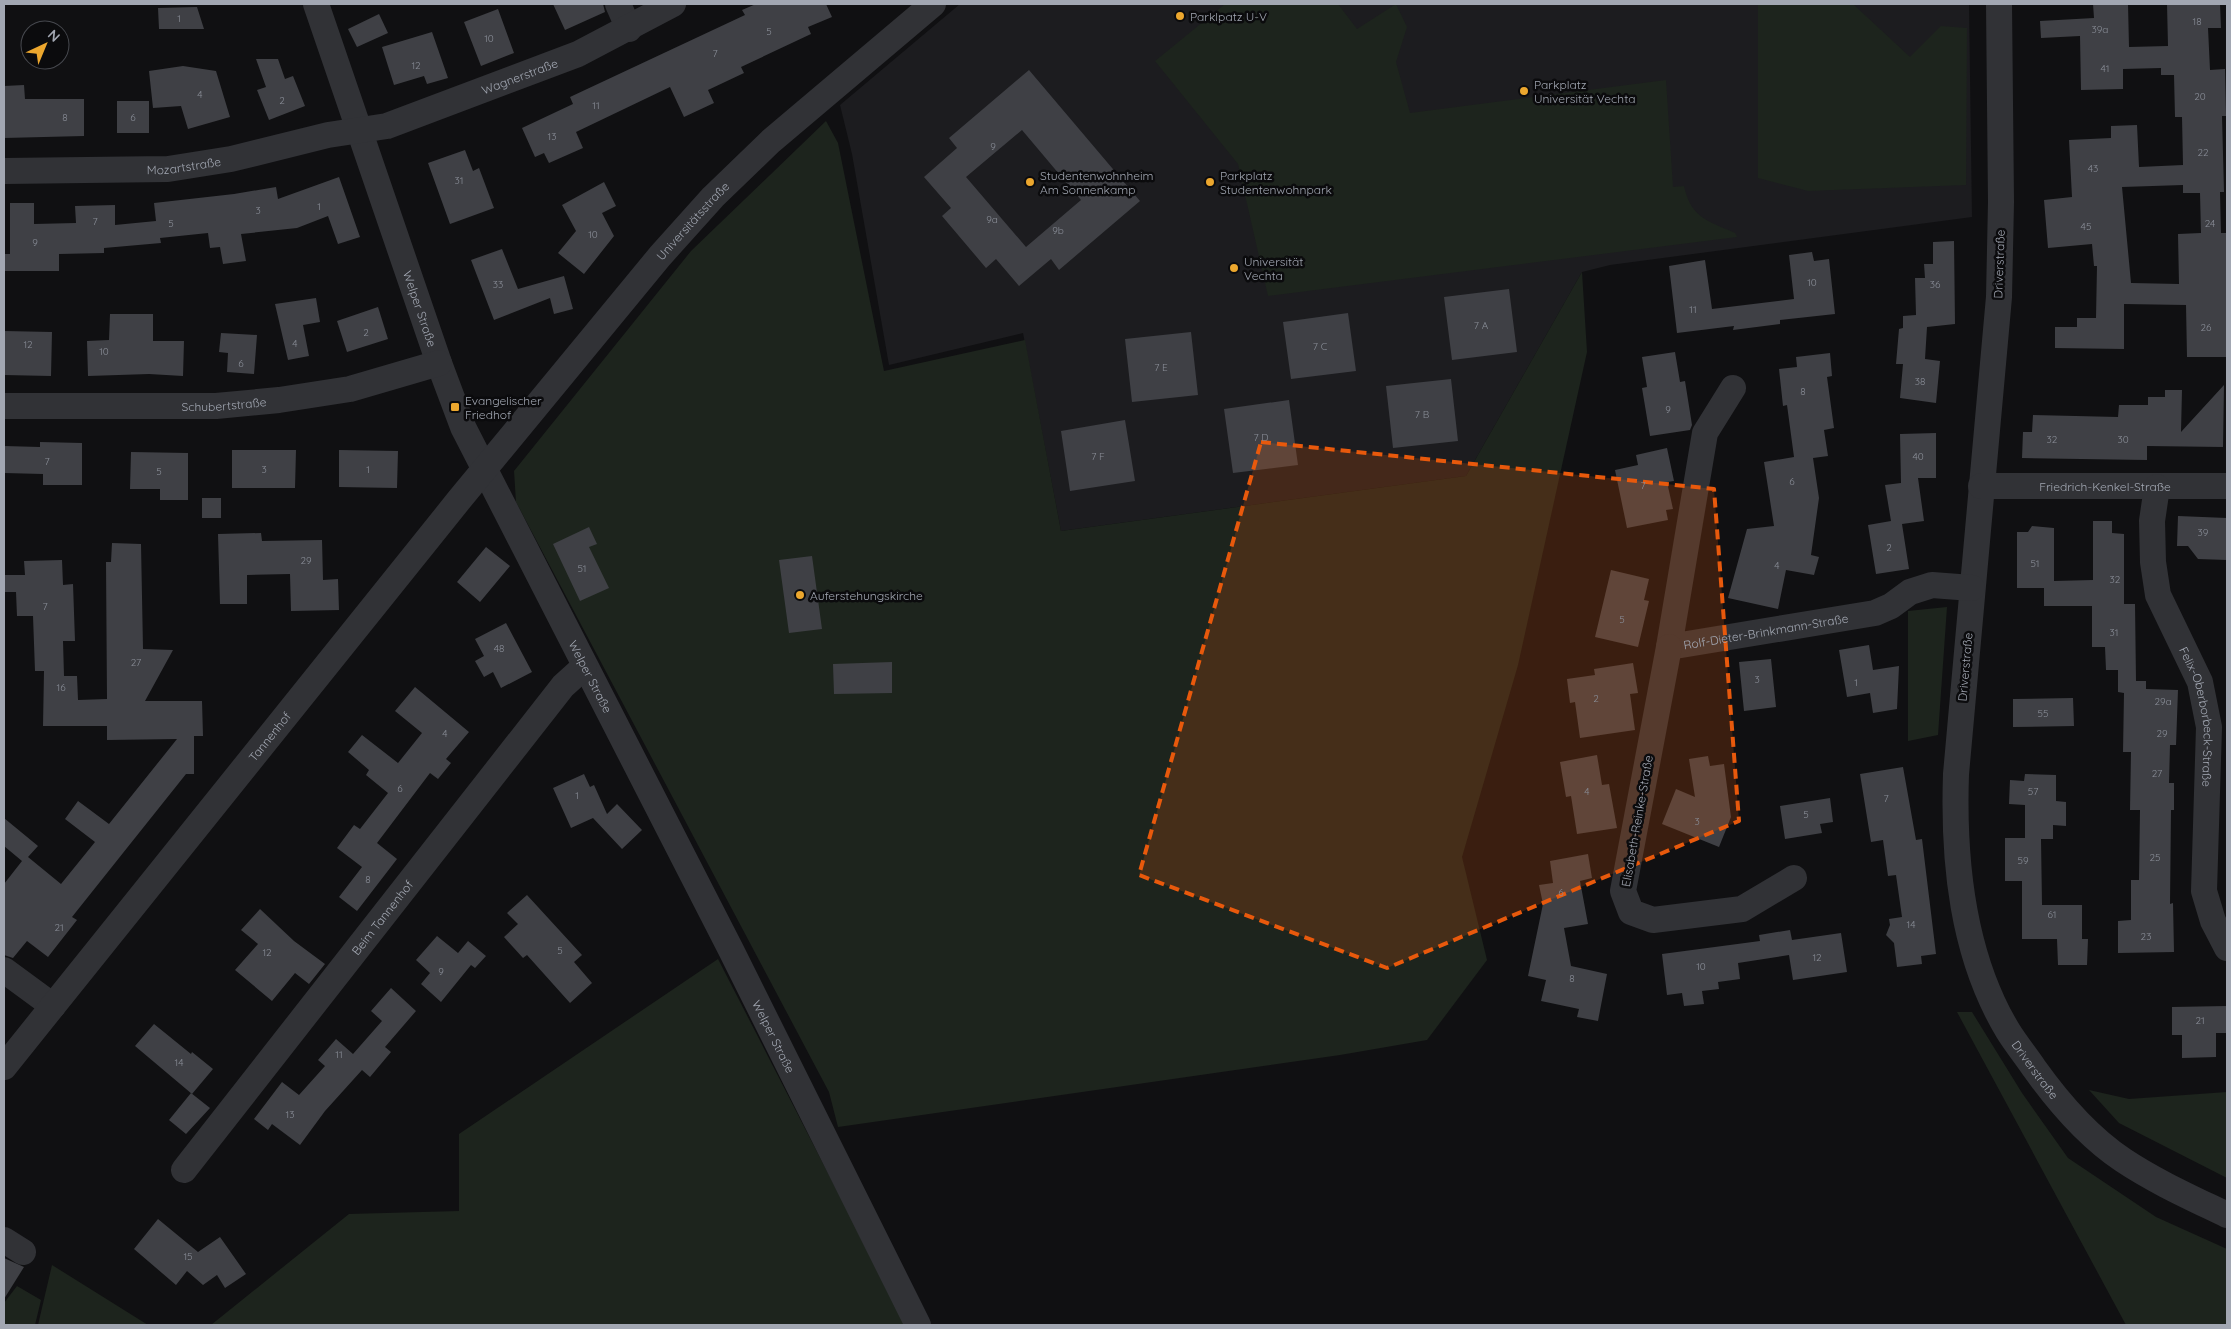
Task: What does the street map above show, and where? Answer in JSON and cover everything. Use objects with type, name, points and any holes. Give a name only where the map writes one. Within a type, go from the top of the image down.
[{"type":"street","name":"Welper Straße","points":[[316,4],[439,363],[463,427],[584,667],[740,967],[918,1325]]},
{"type":"street","points":[[618,4],[629,29]]},
{"type":"street","name":"Wagnerstraße","points":[[359,131],[387,126],[493,88],[578,54],[629,29],[673,4]]},
{"type":"street","name":"Universitätsstraße","points":[[485,468],[660,256],[713,196],[811,106],[933,4]]},
{"type":"street","name":"Driverstraße","points":[[1999,4],[2001,202],[1999,297],[1956,774],[1954,823],[1959,878],[1972,944],[1981,974],[2008,1030],[2043,1080],[2078,1123],[2122,1159],[2159,1182],[2227,1215]]},
{"type":"street","name":"Mozartstraße","points":[[4,171],[168,169],[231,159],[328,135],[359,131]]},
{"type":"street","name":"Schubertstraße","points":[[4,406],[216,406],[278,400],[350,389],[439,363]]},
{"type":"street","name":"Rolf-Dieter-Brinkmann-Straße","points":[[1733,388],[1705,433],[1669,647],[1875,613],[1891,606],[1910,592],[1932,584],[1972,588]]},
{"type":"street","name":"Tannenhof","points":[[4,1067],[485,468]]},
{"type":"street","name":"Friedrich-Kenkel-Straße","points":[[1981,486],[2227,486]]},
{"type":"street","name":"Felix-Oberborbeck-Straße","points":[[2156,487],[2152,521],[2153,562],[2158,594],[2200,682],[2209,727],[2204,891],[2213,921],[2227,948]]},
{"type":"street","name":"Elisabeth-Reinke-Straße","points":[[1669,647],[1623,891],[1631,912],[1653,920],[1742,909],[1794,878]]},
{"type":"street","name":"Beim Tannenhof","points":[[184,1170],[563,686],[584,667]]},
{"type":"street","points":[[4,970],[53,1006]]},
{"type":"highlighted area","points":[[1261,442],[1714,489],[1739,821],[1387,968],[1139,875]]},
{"type":"shaded area","name":"Universität Vechta","points":[[960,4],[1969,4],[1972,217],[1610,265],[1582,272],[1466,476],[1061,531],[1023,333],[889,365],[852,154],[840,105]]},
{"type":"shaded area","points":[[1225,4],[1338,4],[1357,29],[1396,4],[1407,27],[1396,62],[1410,113],[1666,80],[1673,187],[1684,186],[1687,197],[1696,212],[1709,221],[1735,233],[1737,237],[1268,296],[1238,164],[1155,61]]},
{"type":"shaded area","points":[[1758,4],[1853,4],[1910,57],[1941,26],[1967,28],[1966,185],[1808,191],[1758,178]]},
{"type":"shaded area","points":[[826,121],[838,143],[884,371],[1025,340],[1061,531],[1466,476],[1582,272],[1587,352],[1518,665],[1462,857],[1487,960],[1427,1040],[1340,1055],[838,1127],[829,1092],[516,502],[514,471],[691,251]]},
{"type":"shaded area","points":[[1947,607],[1938,735],[1908,741],[1908,611]]},
{"type":"shaded area","points":[[718,959],[906,1325],[211,1325],[349,1214],[459,1211],[459,1134]]},
{"type":"shaded area","points":[[1957,1012],[1972,1012],[2022,1093],[2068,1158],[2156,1217],[2227,1249],[2227,1325],[2126,1325]]},
{"type":"shaded area","points":[[2089,1090],[2129,1099],[2227,1092],[2227,1178],[2119,1123]]},
{"type":"shaded area","points":[[52,1265],[148,1325],[38,1325]]},
{"type":"shaded area","points":[[17,1286],[41,1300],[35,1325],[4,1325],[4,1303]]},
{"type":"building","points":[[553,4],[603,4],[605,12],[565,30]]},
{"type":"building","points":[[756,4],[826,4],[832,17],[808,27],[811,34],[741,67],[744,73],[708,90],[714,103],[684,117],[670,87],[576,132],[583,148],[549,163],[544,153],[535,157],[522,128],[573,104],[570,97],[745,15],[742,10]]},
{"type":"building","points":[[2093,4],[2128,4],[2129,47],[2168,46],[2167,4],[2220,4],[2221,28],[2208,28],[2210,70],[2225,69],[2226,116],[2222,116],[2224,192],[2220,192],[2221,233],[2227,233],[2227,357],[2187,357],[2186,305],[2124,304],[2124,349],[2055,348],[2055,327],[2077,327],[2077,318],[2096,318],[2097,266],[2094,266],[2092,244],[2048,248],[2044,200],[2072,197],[2069,140],[2111,138],[2111,126],[2137,125],[2139,167],[2183,165],[2182,117],[2175,117],[2174,75],[2161,75],[2161,68],[2123,69],[2123,89],[2081,90],[2080,36],[2041,38],[2040,21],[2094,18]],"holes":[[[2183,185],[2183,193],[2200,193],[2201,233],[2178,234],[2179,284],[2131,283],[2122,187]]]},
{"type":"building","points":[[197,7],[204,29],[159,29],[158,8]]},
{"type":"building","points":[[498,9],[514,53],[481,66],[464,22]]},
{"type":"building","points":[[379,14],[388,33],[357,47],[348,29]]},
{"type":"building","points":[[432,32],[448,78],[427,84],[424,76],[394,85],[382,47]]},
{"type":"building","points":[[256,59],[278,59],[285,79],[293,76],[305,106],[269,120],[257,90],[266,87]]},
{"type":"building","points":[[183,66],[216,71],[230,117],[188,129],[181,106],[153,108],[149,71]]},
{"type":"building","name":"Studentenwohnheim Am Sonnenkamp","points":[[1029,70],[1140,201],[1059,270],[1051,259],[1019,286],[996,259],[986,268],[942,216],[951,208],[924,177],[957,148],[949,138]],"holes":[[[1022,130],[1081,200],[1026,247],[966,177]]]},
{"type":"building","points":[[24,85],[25,99],[84,99],[84,136],[4,138],[4,86]]},
{"type":"building","points":[[117,101],[149,101],[149,133],[117,133]]},
{"type":"building","points":[[465,150],[473,171],[479,168],[494,208],[450,224],[428,163]]},
{"type":"building","points":[[339,177],[360,237],[338,244],[328,216],[297,228],[241,234],[246,261],[223,264],[220,247],[210,248],[208,233],[160,238],[161,243],[104,248],[104,253],[59,254],[59,271],[4,271],[4,254],[10,254],[10,203],[34,203],[34,224],[76,223],[75,206],[115,205],[115,225],[156,221],[154,203],[276,187],[278,199]]},
{"type":"building","points":[[604,182],[616,206],[602,213],[614,236],[584,274],[558,253],[576,231],[562,205]]},
{"type":"building","points":[[1954,241],[1955,324],[1927,327],[1925,359],[1940,361],[1936,403],[1900,398],[1903,364],[1896,364],[1899,329],[1903,328],[1903,316],[1916,315],[1915,278],[1925,278],[1924,264],[1933,264],[1933,242]]},
{"type":"building","points":[[502,249],[518,289],[564,276],[573,309],[554,314],[550,298],[494,320],[471,260]]},
{"type":"building","points":[[1812,252],[1814,261],[1829,259],[1835,314],[1780,320],[1780,324],[1733,330],[1734,326],[1677,333],[1669,266],[1705,260],[1712,309],[1794,299],[1789,255]]},
{"type":"building","points":[[1509,289],[1517,352],[1452,360],[1444,297]]},
{"type":"building","points":[[316,298],[320,322],[303,325],[309,356],[288,360],[275,304]]},
{"type":"building","points":[[378,307],[388,339],[347,352],[337,321]]},
{"type":"building","points":[[1348,313],[1356,371],[1291,379],[1283,322]]},
{"type":"building","points":[[110,314],[153,314],[153,341],[184,341],[183,376],[149,374],[88,376],[87,341],[109,340]]},
{"type":"building","points":[[4,331],[52,332],[51,376],[4,375]]},
{"type":"building","points":[[1191,332],[1198,395],[1132,402],[1125,339]]},
{"type":"building","points":[[221,333],[257,335],[254,374],[227,372],[228,353],[219,352]]},
{"type":"building","points":[[1675,352],[1680,382],[1685,381],[1692,425],[1690,430],[1650,436],[1642,388],[1647,387],[1642,357]]},
{"type":"building","points":[[1830,353],[1832,376],[1827,377],[1834,428],[1824,430],[1828,456],[1813,458],[1819,498],[1811,555],[1819,557],[1814,575],[1786,570],[1778,609],[1728,598],[1747,529],[1774,526],[1764,462],[1794,457],[1787,405],[1783,406],[1779,369],[1797,367],[1796,357]]},
{"type":"building","points":[[1451,379],[1458,441],[1393,448],[1386,386]]},
{"type":"building","points":[[2224,385],[2223,447],[2147,446],[2147,460],[2022,458],[2023,432],[2032,432],[2033,415],[2118,417],[2119,405],[2148,405],[2148,397],[2165,397],[2165,390],[2182,390],[2181,432]]},
{"type":"building","points":[[1289,400],[1298,465],[1233,473],[1224,409]]},
{"type":"building","points":[[1125,420],[1135,481],[1070,491],[1061,431]]},
{"type":"building","points":[[1936,433],[1936,478],[1918,478],[1924,521],[1902,524],[1909,569],[1876,574],[1868,525],[1891,521],[1885,485],[1901,483],[1900,434]]},
{"type":"building","points":[[40,442],[82,443],[82,485],[43,485],[43,474],[4,473],[4,446],[40,447]]},
{"type":"building","points":[[1667,448],[1674,481],[1667,482],[1673,509],[1666,510],[1668,520],[1627,528],[1615,470],[1638,465],[1636,455]]},
{"type":"building","points":[[232,450],[296,450],[295,488],[232,488]]},
{"type":"building","points":[[339,450],[398,451],[397,488],[339,487]]},
{"type":"building","points":[[131,452],[188,453],[188,500],[160,500],[160,489],[130,489]]},
{"type":"building","points":[[202,498],[221,498],[221,518],[202,518]]},
{"type":"building","points":[[2178,516],[2227,518],[2227,560],[2198,559],[2188,546],[2177,546]]},
{"type":"building","points":[[2093,521],[2112,521],[2112,533],[2124,534],[2124,604],[2135,604],[2136,681],[2146,681],[2146,689],[2178,690],[2176,745],[2170,745],[2169,783],[2174,783],[2174,810],[2171,810],[2170,904],[2173,903],[2174,952],[2118,953],[2118,921],[2131,920],[2131,880],[2139,880],[2140,810],[2130,810],[2131,752],[2123,752],[2124,693],[2118,692],[2118,670],[2106,670],[2105,647],[2092,647],[2092,606],[2044,606],[2044,588],[2017,588],[2017,532],[2028,532],[2032,526],[2054,528],[2054,581],[2093,580]]},
{"type":"building","points":[[589,527],[597,544],[589,547],[609,588],[580,601],[553,544]]},
{"type":"building","points":[[261,533],[262,541],[322,540],[323,580],[338,579],[339,610],[291,611],[290,574],[247,575],[247,604],[220,604],[218,534]]},
{"type":"building","points":[[112,543],[141,544],[143,649],[173,650],[145,701],[202,701],[203,736],[194,736],[194,774],[186,774],[72,917],[77,920],[48,957],[27,941],[13,958],[4,955],[4,884],[22,861],[4,846],[4,818],[38,846],[28,857],[61,884],[95,842],[65,819],[78,801],[109,824],[177,739],[107,740],[107,726],[43,726],[44,671],[35,671],[33,616],[17,616],[16,592],[4,592],[4,575],[25,575],[24,561],[62,560],[63,585],[73,584],[75,641],[63,641],[64,676],[77,676],[78,700],[107,699],[106,562],[111,562]]},
{"type":"building","points":[[486,547],[510,566],[480,602],[457,582]]},
{"type":"building","name":"Auferstehungskirche","points":[[812,556],[822,629],[789,633],[779,560]]},
{"type":"building","points":[[1611,570],[1649,579],[1644,600],[1649,601],[1638,647],[1595,637]]},
{"type":"building","points":[[506,623],[532,672],[501,688],[493,672],[484,677],[475,661],[484,656],[475,639]]},
{"type":"building","points":[[1869,645],[1873,670],[1899,666],[1897,709],[1873,713],[1870,693],[1847,697],[1839,650]]},
{"type":"building","points":[[1771,659],[1776,707],[1744,711],[1739,662]]},
{"type":"building","points":[[892,662],[892,693],[834,694],[833,664]]},
{"type":"building","points":[[1633,663],[1638,693],[1630,694],[1635,730],[1580,738],[1575,702],[1570,703],[1567,679],[1595,675],[1594,669]]},
{"type":"building","points":[[415,687],[469,732],[446,759],[451,763],[438,779],[430,773],[377,843],[397,859],[357,911],[339,897],[362,867],[337,848],[354,825],[360,829],[388,793],[366,775],[369,770],[348,752],[362,735],[398,763],[422,733],[395,711]]},
{"type":"building","points":[[2073,698],[2074,726],[2013,727],[2013,699]]},
{"type":"building","points":[[1597,755],[1602,785],[1609,784],[1617,828],[1577,834],[1571,796],[1566,797],[1560,762]]},
{"type":"building","points":[[1708,756],[1710,766],[1724,764],[1731,817],[1719,847],[1662,824],[1676,789],[1695,797],[1689,759]]},
{"type":"building","points":[[1903,767],[1916,840],[1922,839],[1936,954],[1921,956],[1922,964],[1897,967],[1894,943],[1886,935],[1890,925],[1889,919],[1902,917],[1896,875],[1888,876],[1883,840],[1871,842],[1860,774]]},
{"type":"building","points":[[584,774],[590,787],[594,785],[607,814],[617,804],[642,830],[622,849],[593,818],[571,828],[553,788]]},
{"type":"building","points":[[2025,774],[2056,775],[2056,801],[2066,802],[2066,826],[2053,825],[2053,839],[2041,839],[2042,905],[2082,905],[2082,939],[2088,939],[2087,965],[2058,965],[2057,939],[2022,939],[2022,881],[2005,881],[2005,838],[2025,838],[2025,805],[2009,804],[2010,780],[2024,781]]},
{"type":"building","points":[[1830,798],[1833,822],[1820,824],[1822,833],[1785,839],[1780,806]]},
{"type":"building","points":[[1588,854],[1592,878],[1580,881],[1588,924],[1564,928],[1571,966],[1607,974],[1598,1021],[1577,1017],[1579,1009],[1541,1001],[1546,980],[1528,976],[1543,904],[1539,885],[1553,883],[1550,861]]},
{"type":"building","points":[[527,895],[582,955],[574,962],[592,983],[570,1003],[527,955],[523,958],[504,937],[518,924],[507,913]]},
{"type":"building","points":[[260,909],[294,941],[325,964],[309,984],[295,973],[272,1001],[235,970],[258,944],[241,930]]},
{"type":"building","points":[[1790,930],[1792,940],[1841,933],[1847,972],[1793,980],[1789,955],[1738,963],[1740,979],[1718,982],[1719,989],[1702,991],[1704,1004],[1684,1006],[1682,993],[1667,995],[1662,954],[1760,941],[1759,935]]},
{"type":"building","points":[[437,936],[458,953],[468,941],[486,956],[475,968],[471,965],[441,1002],[421,984],[430,973],[416,960]]},
{"type":"building","points":[[391,988],[416,1011],[385,1047],[391,1052],[370,1077],[362,1070],[325,1111],[300,1145],[272,1124],[268,1130],[254,1119],[282,1082],[299,1095],[325,1066],[318,1060],[336,1039],[353,1054],[382,1021],[371,1011]]},
{"type":"building","points":[[2227,1006],[2227,1033],[2216,1033],[2216,1057],[2182,1058],[2182,1035],[2172,1035],[2172,1007]]},
{"type":"building","points":[[154,1024],[213,1069],[192,1094],[135,1046]]},
{"type":"building","points":[[191,1093],[210,1108],[186,1134],[169,1120]]},
{"type":"building","points":[[158,1219],[198,1252],[220,1237],[246,1274],[225,1288],[217,1275],[203,1285],[187,1271],[176,1285],[134,1249]]},
{"type":"building","points":[[4,1258],[24,1267],[4,1299]]},
{"type":"place","name":"Parklpatz U-V","points":[[1180,16]]},
{"type":"place","name":"Parkplatz Universität Vechta","points":[[1524,91]]},
{"type":"place","name":"Studentenwohnheim Am Sonnenkamp","points":[[1030,182]]},
{"type":"place","name":"Parkplatz Studentenwohnpark","points":[[1210,182]]},
{"type":"place","name":"Universität Vechta","points":[[1234,268]]},
{"type":"place","name":"Evangelischer Friedhof","points":[[455,407]]},
{"type":"place","name":"Auferstehungskirche","points":[[800,595]]}]
